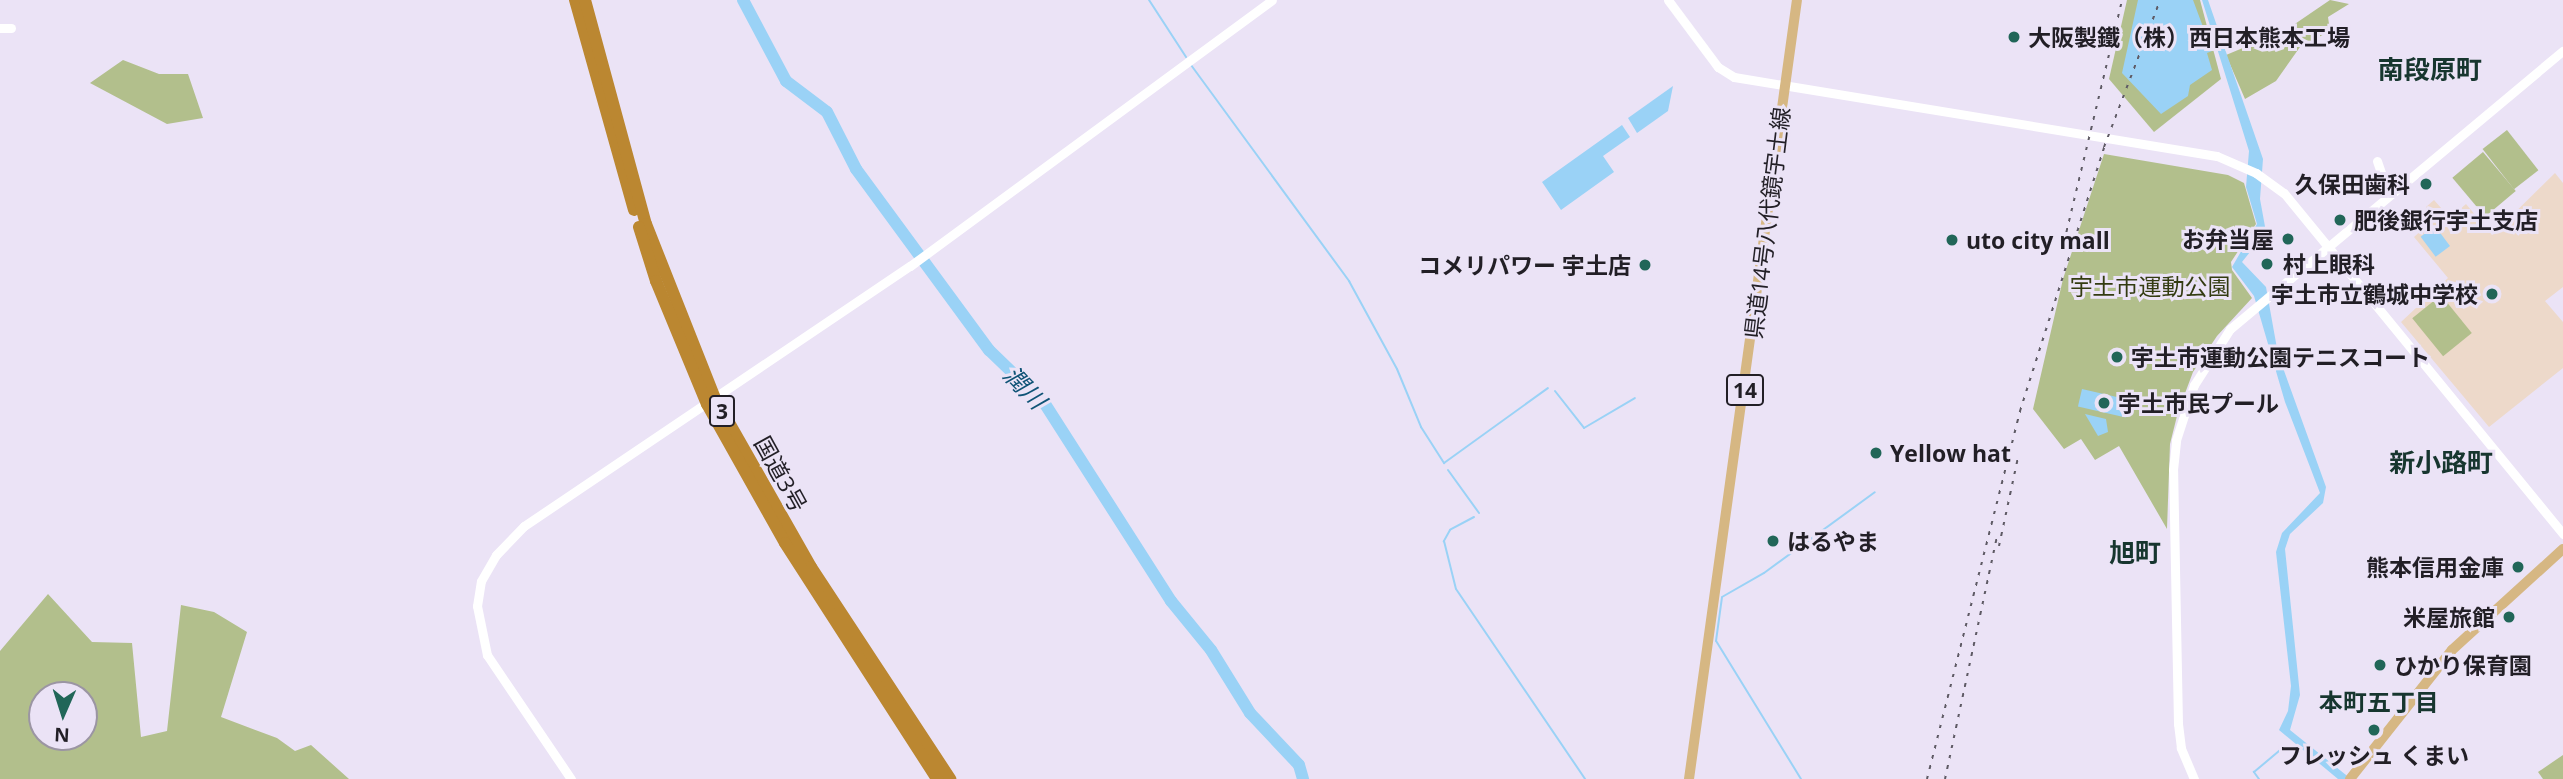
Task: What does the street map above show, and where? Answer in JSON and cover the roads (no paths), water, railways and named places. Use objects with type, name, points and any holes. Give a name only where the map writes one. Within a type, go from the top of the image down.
[{"type":"highway","name":"国道3号","points":[[575,0],[656,281],[711,401],[785,543],[937,779]]},
{"type":"highway","name":"国道3号","points":[[586,0],[646,224],[711,401],[811,567],[950,779]]},
{"type":"main road","name":"県道14号八代鏡宇土線","points":[[1689,779],[1797,0]]},
{"type":"main road","points":[[2350,779],[2452,649],[2563,549]]},
{"type":"street","points":[[571,779],[486,655],[476,614],[481,581],[496,555],[524,526],[910,266],[1272,0]]},
{"type":"street","points":[[1668,0],[1726,74],[2235,162],[2275,186],[2328,246],[2563,534]]},
{"type":"street","points":[[0,28],[10,28]]},
{"type":"street","points":[[2194,779],[2181,748],[2178,724],[2173,470],[2176,440],[2201,372],[2230,329],[2563,51]]},
{"type":"street","points":[[2114,142],[2235,162]]},
{"type":"street","points":[[2377,161],[2389,195]]},
{"type":"water","points":[[2138,0],[2193,0],[2212,51],[2207,53],[2212,70],[2190,85],[2188,96],[2161,114],[2122,73]]},
{"type":"water","points":[[2202,0],[2208,0],[2263,159],[2260,199],[2266,232],[2242,262],[2266,287],[2278,354],[2326,487],[2323,503],[2290,534],[2285,549],[2300,695],[2290,730],[2351,779],[2338,779],[2279,730],[2288,711],[2291,686],[2276,552],[2282,533],[2320,493],[2285,402],[2254,296],[2232,267],[2257,224],[2246,187],[2249,151]]},
{"type":"water","points":[[1673,86],[1668,111],[1637,133],[1628,118]]},
{"type":"water","points":[[1622,125],[1630,137],[1603,156],[1614,172],[1561,210],[1542,182]]},
{"type":"water","points":[[2435,226],[2450,246],[2436,257],[2421,237]]},
{"type":"water","name":"宇土市民プール","points":[[2082,389],[2130,400],[2126,418],[2078,407]]},
{"type":"water","points":[[2085,414],[2106,419],[2108,432],[2098,436]]},
{"type":"waterway","name":"潤川","points":[[743,0],[786,81],[827,112],[856,169],[989,350],[1045,404],[1171,601],[1211,650],[1250,713],[1299,765],[1303,779]]},
{"type":"waterway","points":[[1149,0],[1186,57]]},
{"type":"waterway","points":[[1191,65],[1349,281],[1397,369],[1421,427],[1444,463],[1548,388]]},
{"type":"waterway","points":[[1555,391],[1584,428],[1635,398]]},
{"type":"waterway","points":[[1448,470],[1479,513]]},
{"type":"waterway","points":[[1801,779],[1716,641],[1722,597],[1764,573],[1875,492]]},
{"type":"waterway","points":[[1474,517],[1450,530],[1444,541],[1456,589],[1585,779]]},
{"type":"waterway","points":[[2259,779],[2254,772],[2285,746]]},
{"type":"railway","points":[[2064,242],[2122,0]]},
{"type":"railway","points":[[1927,779],[2020,411],[2104,147],[2160,0]]},
{"type":"railway","points":[[1999,546],[2018,457]]},
{"type":"railway","points":[[1945,779],[1997,536]]},
{"type":"place","name":"大阪製鐵（株）西日本熊本工場","points":[[2014,37]]},
{"type":"place","name":"久保田歯科","points":[[2426,184]]},
{"type":"place","name":"肥後銀行宇土支店","points":[[2340,220]]},
{"type":"place","name":"お弁当屋","points":[[2288,239]]},
{"type":"place","name":"uto city mall","points":[[1952,240]]},
{"type":"place","name":"村上眼科","points":[[2267,264]]},
{"type":"place","name":"コメリパワー 宇土店","points":[[1645,265]]},
{"type":"place","name":"宇土市立鶴城中学校","points":[[2492,294]]},
{"type":"place","name":"宇土市運動公園テニスコート","points":[[2117,357]]},
{"type":"place","name":"宇土市民プール","points":[[2104,403]]},
{"type":"place","name":"Yellow hat","points":[[1876,453]]},
{"type":"place","name":"はるやま","points":[[1773,541]]},
{"type":"place","name":"熊本信用金庫","points":[[2518,567]]},
{"type":"place","name":"米屋旅館","points":[[2509,617]]},
{"type":"place","name":"ひかり保育園","points":[[2380,665]]},
{"type":"place","name":"フレッシュ くまい","points":[[2374,730]]},
{"type":"district","name":"南段原町","points":[[2430,70]]},
{"type":"district","name":"新小路町","points":[[2441,463]]},
{"type":"district","name":"旭町","points":[[2135,553]]},
{"type":"district","name":"本町五丁目","points":[[2379,702]]},
{"type":"park label","name":"宇土市運動公園","points":[[2150,286]]}]
